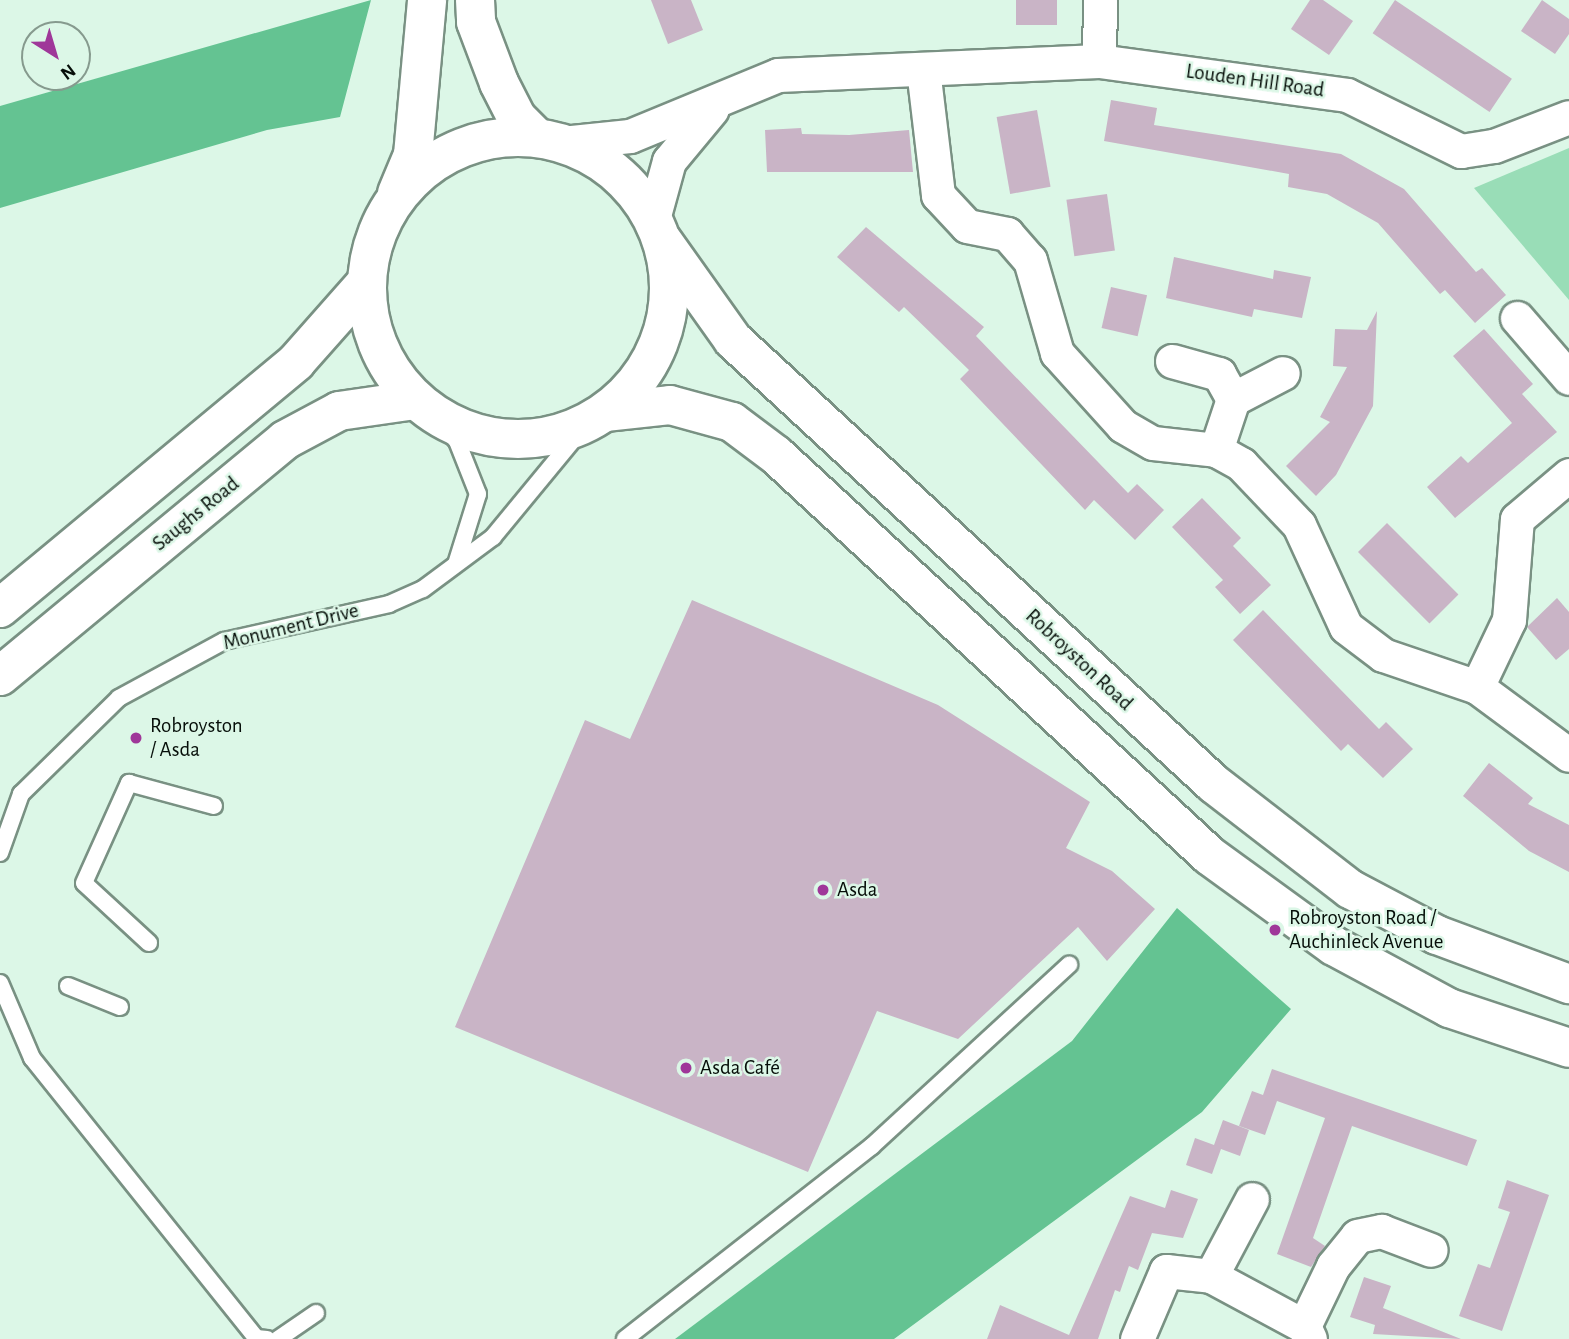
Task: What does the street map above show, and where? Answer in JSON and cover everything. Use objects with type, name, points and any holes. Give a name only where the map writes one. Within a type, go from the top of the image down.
[{"type":"main road","points":[[427,0],[413,155],[372,245],[366,283],[370,321],[383,359],[423,406],[488,437],[542,438],[596,418],[670,405],[732,422],[776,455],[1210,856],[1335,946],[1449,1008],[1569,1048]]},
{"type":"main road","points":[[475,0],[476,22],[499,83],[517,118],[550,140]]},
{"type":"main road","points":[[393,202],[446,155],[488,140],[550,140]]},
{"type":"main road","name":"Robroyston Road","points":[[550,140],[623,178],[707,311],[742,349],[1214,785],[1350,889],[1437,935],[1569,984]]},
{"type":"main road","points":[[596,418],[644,372],[668,309],[657,229]]},
{"type":"main road","points":[[0,608],[296,362],[366,283]]},
{"type":"main road","name":"Saughs Road","points":[[0,676],[285,440],[339,411],[423,406]]},
{"type":"street","points":[[1099,61],[1101,0]]},
{"type":"street","name":"Louden Hill Road","points":[[550,140],[631,136],[731,90],[778,75],[1099,61],[1347,95],[1461,150],[1494,146],[1569,117]]},
{"type":"street","points":[[923,69],[937,195],[968,226],[1007,234],[1030,260],[1057,353],[1123,426],[1153,443],[1216,450],[1274,494],[1299,525],[1346,627],[1383,655],[1477,687],[1569,755]]},
{"type":"street","name":"Louden Hill Road","points":[[657,229],[675,149],[731,90]]},
{"type":"street","points":[[1517,318],[1569,378]]},
{"type":"street","points":[[1172,361],[1219,374],[1233,399]]},
{"type":"street","points":[[1216,450],[1233,399],[1283,373]]},
{"type":"street","points":[[1477,687],[1509,620],[1517,519],[1569,475]]},
{"type":"street","points":[[1211,1276],[1252,1199]]},
{"type":"street","points":[[1137,1339],[1166,1271],[1211,1276],[1307,1332],[1333,1266],[1357,1236],[1381,1231],[1431,1250]]},
{"type":"lane","points":[[423,406],[457,441],[478,494],[456,564]]},
{"type":"lane","name":"Monument Drive","points":[[0,853],[21,794],[48,763],[154,674],[224,641],[389,604],[456,564],[493,537],[596,418]]},
{"type":"lane","points":[[149,943],[83,883],[129,783],[214,806]]},
{"type":"lane","points":[[625,1339],[872,1146],[1069,965]]},
{"type":"lane","points":[[0,983],[32,1058],[260,1339]]},
{"type":"lane","points":[[68,986],[121,1007]]},
{"type":"lane","points":[[278,1339],[316,1313]]},
{"type":"green space","points":[[371,0],[340,117],[267,130],[0,208],[0,106],[52,91],[91,91],[91,80]]},
{"type":"green space","points":[[1569,148],[1569,300],[1474,188]]},
{"type":"green space","points":[[1177,908],[1291,1009],[1202,1112],[894,1339],[675,1339],[1072,1041]]},
{"type":"building","points":[[651,0],[691,0],[703,30],[668,44]]},
{"type":"building","points":[[1016,0],[1057,0],[1057,25],[1016,25]]},
{"type":"building","points":[[1310,0],[1323,0],[1353,21],[1329,55],[1291,29]]},
{"type":"building","points":[[1395,0],[1512,79],[1490,112],[1373,33]]},
{"type":"building","points":[[1542,0],[1569,19],[1569,34],[1555,54],[1521,31]]},
{"type":"building","points":[[1111,100],[1157,108],[1154,125],[1341,154],[1404,189],[1476,272],[1482,268],[1506,295],[1475,323],[1445,290],[1440,294],[1378,223],[1327,194],[1288,187],[1289,174],[1104,141]]},
{"type":"building","points":[[1037,110],[1051,187],[1010,194],[997,117]]},
{"type":"building","points":[[801,128],[802,134],[849,135],[909,130],[913,172],[767,172],[765,130]]},
{"type":"building","points":[[1107,194],[1115,250],[1074,256],[1066,200]]},
{"type":"building","points":[[866,227],[984,327],[976,336],[1128,493],[1137,484],[1164,510],[1135,540],[1094,500],[1085,510],[960,379],[969,370],[904,307],[899,312],[837,257]]},
{"type":"building","points":[[1174,257],[1273,279],[1274,270],[1311,277],[1302,318],[1254,309],[1252,317],[1166,298]]},
{"type":"building","points":[[1111,287],[1147,295],[1138,336],[1102,328]]},
{"type":"building","points":[[1377,311],[1373,406],[1336,475],[1316,496],[1286,466],[1330,422],[1320,417],[1347,367],[1333,366],[1335,329],[1367,330]]},
{"type":"building","points":[[1484,329],[1533,384],[1522,394],[1557,432],[1455,518],[1427,487],[1461,456],[1468,463],[1512,423],[1453,356]]},
{"type":"building","points":[[1202,498],[1241,538],[1233,546],[1271,585],[1240,614],[1215,587],[1223,580],[1172,527]]},
{"type":"building","points":[[1387,523],[1458,594],[1429,623],[1358,552]]},
{"type":"building","points":[[1557,598],[1569,612],[1569,649],[1556,660],[1527,627]]},
{"type":"building","name":"Asda","points":[[692,600],[938,705],[1090,802],[1066,848],[1112,871],[1155,909],[1107,961],[1078,927],[958,1039],[877,1011],[808,1172],[455,1027],[585,720],[630,739]]},
{"type":"building","points":[[1263,610],[1379,729],[1386,722],[1413,749],[1383,778],[1348,744],[1341,751],[1233,640]]},
{"type":"building","points":[[1489,763],[1533,798],[1528,804],[1569,825],[1569,872],[1529,851],[1463,796]]},
{"type":"building","points":[[1272,1069],[1477,1140],[1467,1166],[1352,1126],[1313,1238],[1325,1246],[1311,1267],[1277,1254],[1325,1118],[1277,1101],[1265,1135],[1239,1126],[1252,1091],[1263,1095]]},
{"type":"building","points":[[1223,1120],[1249,1130],[1240,1156],[1221,1149],[1212,1174],[1186,1165],[1195,1138],[1214,1145]]},
{"type":"building","points":[[1507,1180],[1549,1195],[1502,1331],[1459,1316],[1478,1264],[1490,1268],[1510,1212],[1498,1208]]},
{"type":"building","points":[[1171,1190],[1198,1199],[1183,1238],[1152,1233],[1138,1270],[1129,1266],[1120,1292],[1115,1290],[1098,1339],[987,1339],[1000,1305],[1069,1335],[1130,1196],[1165,1208]]},
{"type":"building","points":[[1364,1277],[1391,1286],[1383,1308],[1461,1339],[1373,1334],[1375,1325],[1350,1317]]},
{"type":"place","name":"Robroyston / Asda","points":[[136,738]]},
{"type":"place","name":"Asda","points":[[823,890]]},
{"type":"place","name":"Robroyston Road / Auchinleck Avenue","points":[[1275,930]]},
{"type":"place","name":"Asda Café","points":[[686,1068]]}]
